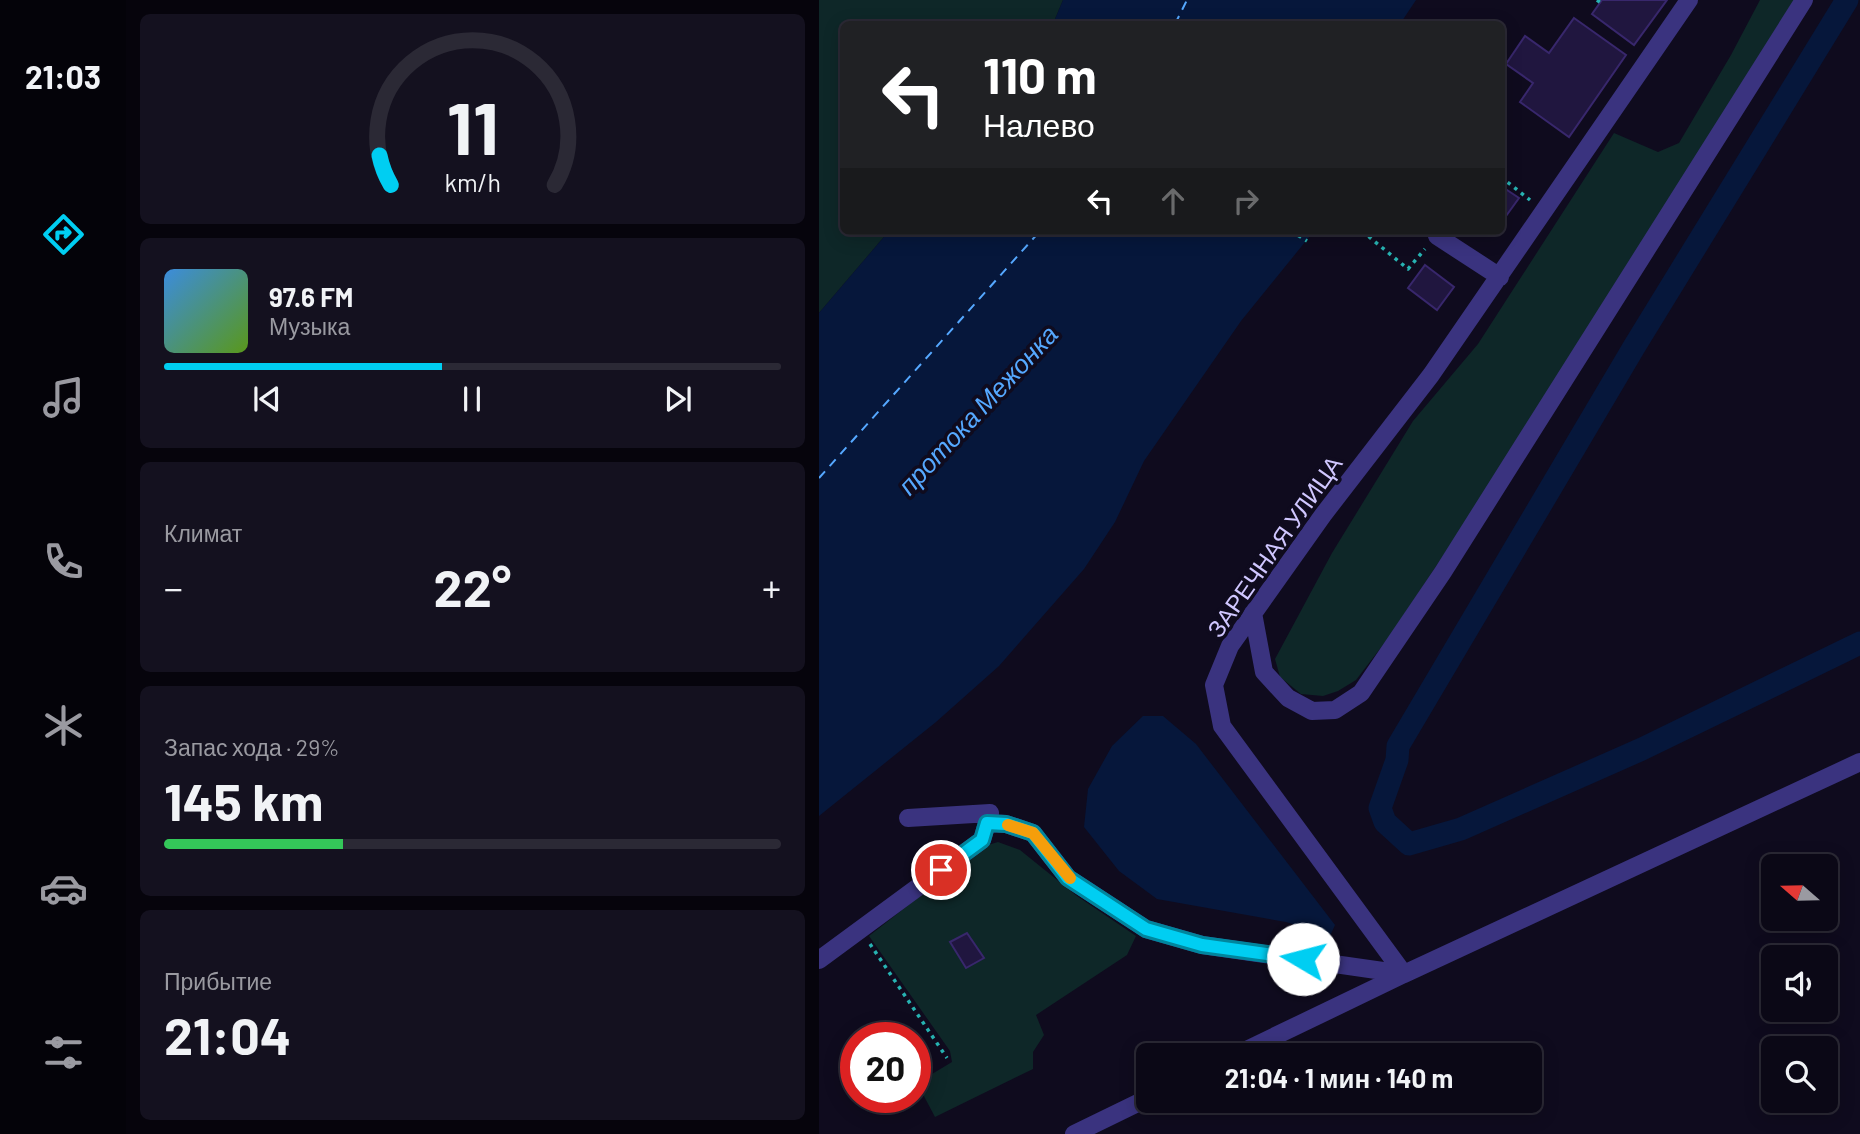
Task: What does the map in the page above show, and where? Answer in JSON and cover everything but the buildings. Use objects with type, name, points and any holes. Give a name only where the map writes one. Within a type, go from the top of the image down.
[{"type":"street","name":"ЗАРЕЧНАЯ УЛИЦА","points":[[1404,974],[1222,726],[1215,685],[1230,646],[1322,514],[1431,375],[1689,0]]},
{"type":"street","points":[[1253,613],[1264,672],[1288,698],[1312,711],[1335,710],[1361,693],[1465,537],[1804,0]]},
{"type":"street","points":[[1437,236],[1500,277]]},
{"type":"street","points":[[1261,1043],[1860,762]]},
{"type":"street","points":[[819,960],[982,840],[990,813],[908,818]]},
{"type":"street","points":[[987,823],[1006,824],[1033,833],[1068,878],[1146,929],[1202,945],[1404,974]]},
{"type":"street","points":[[1073,1134],[1136,1104]]},
{"type":"path","points":[[1505,180],[1545,211]]},
{"type":"path","points":[[1297,235],[1307,241]]},
{"type":"path","points":[[1367,235],[1408,269],[1437,236]]},
{"type":"path","points":[[860,929],[947,1058]]},
{"type":"green space","points":[[819,0],[1063,0],[1054,21],[840,21],[840,235],[886,235],[819,313]]},
{"type":"green space","points":[[1760,0],[1794,0],[1494,479],[1389,637],[1356,680],[1323,696],[1301,694],[1280,677],[1275,659],[1332,553],[1413,421],[1478,344],[1614,133],[1658,152],[1679,143]]},
{"type":"green space","points":[[998,842],[1020,850],[1077,896],[1136,936],[1127,955],[1036,1015],[1044,1035],[1033,1052],[1033,1069],[935,1117],[931,1109],[931,1075],[952,1062],[950,1051],[869,936],[988,845]]},
{"type":"water","points":[[1063,0],[1416,0],[1402,21],[1054,21]]},
{"type":"water","name":"протока Межонка","points":[[886,235],[1311,235],[1241,321],[1144,461],[1115,522],[1084,569],[999,666],[936,722],[819,816],[819,313]]},
{"type":"water","points":[[1143,716],[1163,716],[1196,744],[1335,925],[1330,936],[1286,922],[1157,899],[1119,871],[1084,827],[1088,789],[1112,746]]},
{"type":"waterway","points":[[1847,0],[1634,347],[1398,746],[1397,760],[1380,808],[1385,822],[1409,844],[1461,829],[1642,749],[1860,643]]},
{"type":"ferry route","points":[[1176,21],[1187,0]]},
{"type":"ferry route","points":[[819,478],[1036,235]]},
{"type":"slow traffic","points":[[1008,825],[1033,833],[1070,878]]},
{"type":"route","points":[[941,870],[982,840],[987,823],[1006,824],[1033,833],[1068,878],[1146,929],[1202,945],[1303,959]]}]
